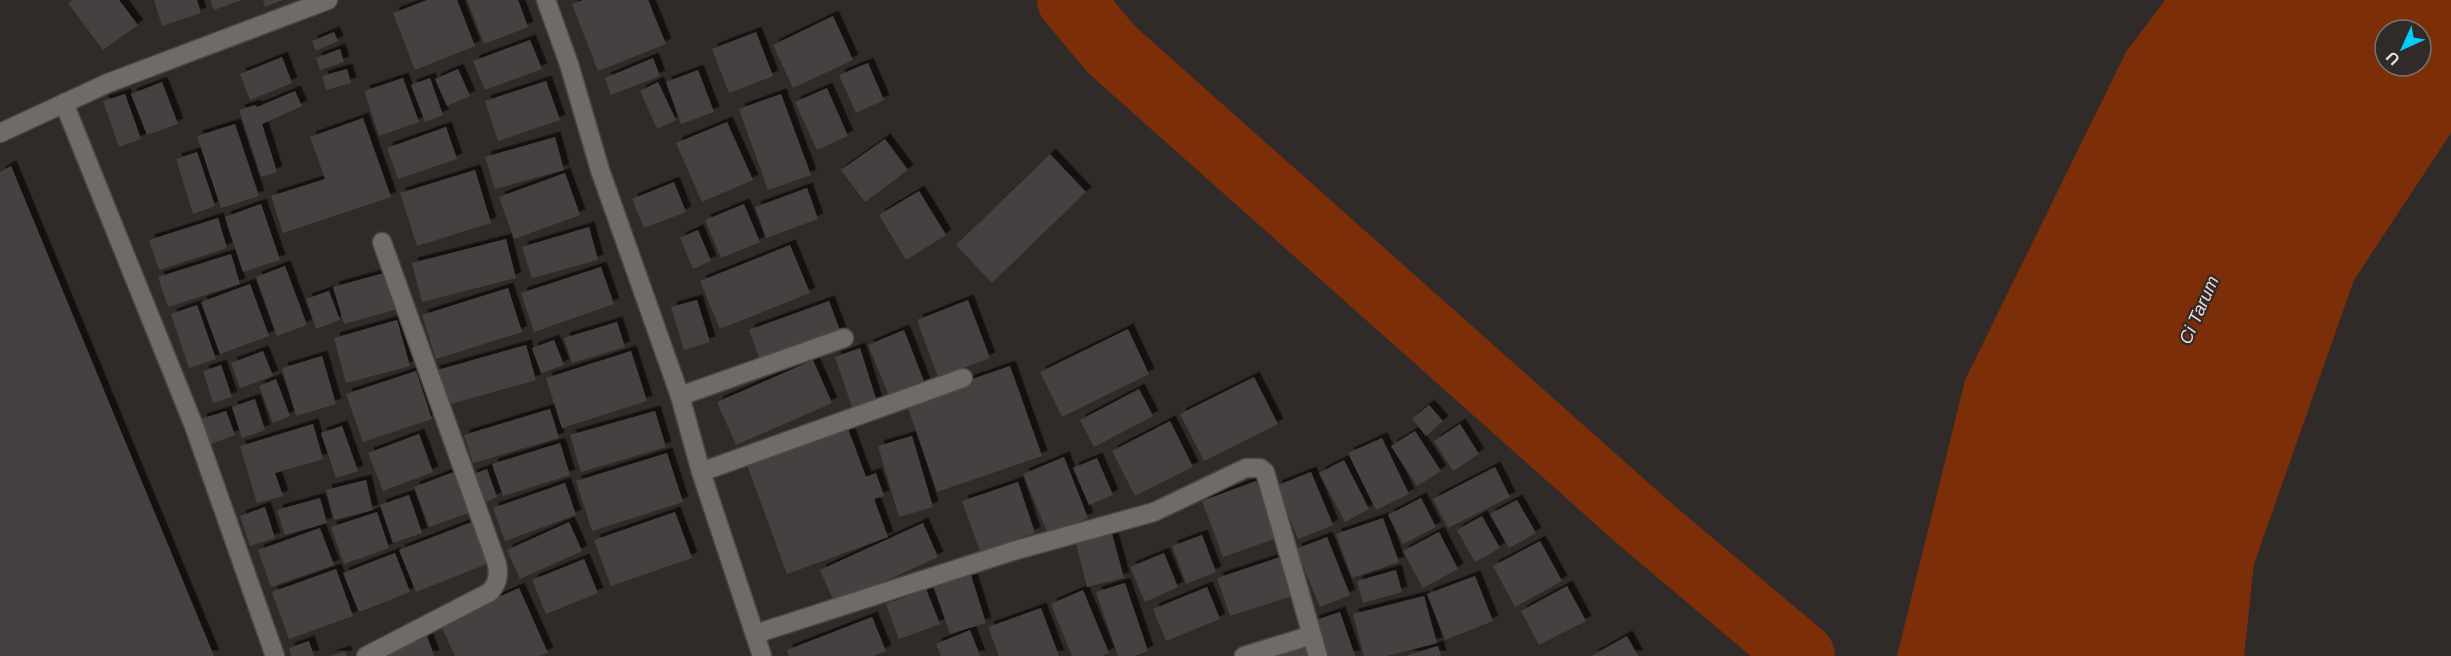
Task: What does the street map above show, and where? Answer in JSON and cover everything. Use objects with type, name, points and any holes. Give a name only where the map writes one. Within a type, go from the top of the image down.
[{"type":"street","points":[[0,133],[108,83],[328,0]]},
{"type":"street","points":[[546,0],[569,64],[600,170],[680,396],[701,472],[762,656]]},
{"type":"street","points":[[64,103],[194,426],[275,656]]},
{"type":"street","points":[[366,656],[490,592],[497,584],[499,575],[382,242]]},
{"type":"street","points":[[680,396],[844,338]]},
{"type":"street","points":[[701,472],[963,378]]},
{"type":"street","points":[[755,634],[1013,551],[1154,512],[1246,468],[1260,468],[1265,472],[1276,505],[1318,656]]},
{"type":"street","points":[[1244,656],[1312,635]]},
{"type":"water","name":"Ci Tarum","points":[[2165,0],[2451,0],[2451,133],[2354,280],[2254,564],[2244,656],[1897,656],[1965,380],[2126,52]]},
{"type":"building","points":[[73,0],[119,0],[138,25],[103,50],[68,3]]},
{"type":"building","points":[[154,0],[197,0],[201,13],[162,26]]},
{"type":"building","points":[[210,0],[242,0],[214,10]]},
{"type":"building","points":[[263,0],[283,0],[265,7]]},
{"type":"building","points":[[427,0],[457,0],[475,46],[415,70],[393,13]]},
{"type":"building","points":[[467,0],[518,0],[528,27],[484,44]]},
{"type":"building","points":[[583,0],[648,0],[666,44],[598,71],[572,4]]},
{"type":"building","points":[[833,16],[853,60],[793,88],[773,45]]},
{"type":"building","points":[[334,32],[338,41],[316,51],[312,41]]},
{"type":"building","points":[[756,32],[773,76],[729,93],[712,49]]},
{"type":"building","points":[[530,40],[542,69],[485,90],[473,61]]},
{"type":"building","points":[[340,49],[344,62],[320,70],[316,58]]},
{"type":"building","points":[[282,57],[292,83],[250,100],[240,74]]},
{"type":"building","points":[[653,58],[660,76],[611,95],[605,78]]},
{"type":"building","points":[[868,63],[884,100],[856,113],[839,75]]},
{"type":"building","points":[[347,69],[351,83],[326,90],[322,76]]},
{"type":"building","points":[[458,69],[470,96],[447,106],[435,79]]},
{"type":"building","points":[[698,70],[714,112],[681,124],[666,82]]},
{"type":"building","points":[[403,78],[419,122],[379,136],[364,91]]},
{"type":"building","points":[[430,78],[443,115],[425,122],[411,85]]},
{"type":"building","points":[[546,81],[560,120],[498,141],[485,101]]},
{"type":"building","points":[[162,82],[178,124],[147,135],[131,94]]},
{"type":"building","points":[[658,82],[676,120],[657,129],[640,91]]},
{"type":"building","points":[[827,88],[848,136],[817,150],[795,102]]},
{"type":"building","points":[[295,91],[302,106],[262,124],[277,172],[261,177],[239,110],[255,105],[257,107]]},
{"type":"building","points":[[125,94],[141,139],[119,147],[103,101]]},
{"type":"building","points":[[781,94],[811,175],[768,190],[739,109]]},
{"type":"building","points":[[363,118],[391,197],[283,233],[271,196],[325,179],[310,137]]},
{"type":"building","points":[[727,122],[753,180],[702,202],[676,143]]},
{"type":"building","points":[[235,124],[259,196],[221,208],[197,136]]},
{"type":"building","points":[[446,127],[457,159],[398,179],[387,148]]},
{"type":"building","points":[[555,137],[564,170],[495,189],[485,157]]},
{"type":"building","points":[[885,139],[908,170],[865,202],[841,170]]},
{"type":"building","points":[[197,152],[215,206],[193,214],[176,159]]},
{"type":"building","points":[[1050,154],[1086,192],[992,283],[956,245]]},
{"type":"building","points":[[11,166],[214,656],[0,656],[0,172]]},
{"type":"building","points":[[475,170],[491,223],[417,246],[400,193]]},
{"type":"building","points":[[565,173],[580,215],[514,239],[499,197]]},
{"type":"building","points":[[674,182],[686,212],[644,228],[632,199]]},
{"type":"building","points":[[807,188],[818,219],[766,238],[755,207]]},
{"type":"building","points":[[919,191],[946,235],[906,260],[879,215]]},
{"type":"building","points":[[261,204],[280,260],[243,272],[225,217]]},
{"type":"building","points":[[744,204],[760,242],[721,258],[705,220]]},
{"type":"building","points":[[218,218],[227,248],[159,270],[149,240]]},
{"type":"building","points":[[589,227],[598,260],[532,278],[522,247]]},
{"type":"building","points":[[698,230],[711,261],[693,269],[680,238]]},
{"type":"building","points":[[506,239],[516,278],[422,302],[412,263]]},
{"type":"building","points":[[790,245],[810,293],[720,329],[700,281]]},
{"type":"building","points":[[231,254],[240,284],[168,307],[158,277]]},
{"type":"building","points":[[285,266],[307,325],[277,336],[256,277]]},
{"type":"building","points":[[601,267],[614,304],[534,332],[521,293]]},
{"type":"building","points":[[388,272],[398,309],[344,324],[333,287]]},
{"type":"building","points":[[250,284],[269,336],[220,354],[201,302]]},
{"type":"building","points":[[508,288],[522,332],[436,359],[422,315]]},
{"type":"building","points":[[329,291],[340,320],[316,329],[306,299]]},
{"type":"building","points":[[697,300],[710,342],[684,350],[671,307]]},
{"type":"building","points":[[968,300],[990,358],[938,377],[917,320]]},
{"type":"building","points":[[829,301],[841,333],[761,363],[749,330]]},
{"type":"building","points":[[197,305],[216,359],[189,368],[171,314]]},
{"type":"building","points":[[397,320],[410,366],[346,383],[334,338]]},
{"type":"building","points":[[617,322],[625,347],[572,363],[564,338]]},
{"type":"building","points":[[1128,329],[1149,374],[1062,417],[1040,372]]},
{"type":"building","points":[[904,330],[925,384],[890,398],[868,345]]},
{"type":"building","points":[[554,340],[564,365],[541,373],[532,348]]},
{"type":"building","points":[[526,345],[536,380],[444,406],[434,371]]},
{"type":"building","points":[[860,348],[877,402],[853,410],[835,357]]},
{"type":"building","points":[[263,351],[273,376],[240,388],[231,363]]},
{"type":"building","points":[[631,351],[647,401],[562,428],[546,378]]},
{"type":"building","points":[[322,356],[336,404],[296,416],[282,368]]},
{"type":"building","points":[[813,360],[832,403],[736,445],[717,402]]},
{"type":"building","points":[[221,365],[232,397],[213,403],[203,371]]},
{"type":"building","points":[[1010,366],[1042,456],[937,492],[906,402]]},
{"type":"building","points":[[416,371],[432,419],[363,442],[346,394]]},
{"type":"building","points":[[1254,377],[1278,424],[1204,461],[1180,414]]},
{"type":"building","points":[[276,379],[290,416],[273,423],[259,386]]},
{"type":"building","points":[[1139,389],[1153,416],[1094,447],[1080,420]]},
{"type":"building","points":[[255,399],[265,430],[242,438],[232,407]]},
{"type":"building","points":[[1429,405],[1443,421],[1426,436],[1412,419]]},
{"type":"building","points":[[550,409],[559,438],[473,463],[464,435]]},
{"type":"building","points":[[226,411],[235,435],[211,444],[201,419]]},
{"type":"building","points":[[655,411],[666,447],[581,472],[570,435]]},
{"type":"building","points":[[1170,421],[1193,467],[1135,496],[1112,451]]},
{"type":"building","points":[[313,424],[323,459],[275,473],[283,496],[257,503],[240,446]]},
{"type":"building","points":[[1460,424],[1479,454],[1453,471],[1434,441]]},
{"type":"building","points":[[342,426],[358,471],[336,478],[321,433]]},
{"type":"building","points":[[847,426],[866,477],[876,473],[884,496],[874,499],[888,537],[787,574],[746,462]]},
{"type":"building","points":[[1415,431],[1441,471],[1417,486],[1391,446]]},
{"type":"building","points":[[419,434],[433,472],[383,491],[368,453]]},
{"type":"building","points":[[912,436],[933,507],[899,517],[878,446]]},
{"type":"building","points":[[1382,438],[1409,494],[1376,510],[1348,453]]},
{"type":"building","points":[[560,443],[570,475],[503,496],[492,464]]},
{"type":"building","points":[[667,453],[683,502],[592,531],[576,481]]},
{"type":"building","points":[[1064,457],[1088,518],[1048,534],[1023,474]]},
{"type":"building","points":[[1097,458],[1113,495],[1089,505],[1073,468]]},
{"type":"building","points":[[1344,460],[1369,509],[1345,522],[1319,473]]},
{"type":"building","points":[[1495,467],[1510,497],[1448,528],[1433,499]]},
{"type":"building","points":[[487,469],[497,497],[482,504],[471,475]]},
{"type":"building","points":[[459,470],[474,511],[429,527],[414,487]]},
{"type":"building","points":[[1311,472],[1333,525],[1298,539],[1276,486]]},
{"type":"building","points":[[366,480],[373,510],[334,520],[326,490]]},
{"type":"building","points":[[1256,481],[1277,538],[1223,557],[1202,501]]},
{"type":"building","points":[[1018,482],[1035,533],[980,551],[962,501]]},
{"type":"building","points":[[565,483],[576,515],[505,541],[493,508]]},
{"type":"building","points":[[409,495],[422,533],[393,543],[380,505]]},
{"type":"building","points":[[320,498],[327,523],[285,535],[277,510]]},
{"type":"building","points":[[1421,498],[1436,527],[1403,544],[1388,515]]},
{"type":"building","points":[[1517,500],[1536,533],[1509,548],[1490,514]]},
{"type":"building","points":[[265,507],[275,538],[250,546],[240,516]]},
{"type":"building","points":[[377,512],[389,548],[344,564],[331,527]]},
{"type":"building","points":[[675,512],[692,558],[611,586],[594,540]]},
{"type":"building","points":[[1482,516],[1500,548],[1475,562],[1457,530]]},
{"type":"building","points":[[1383,518],[1399,562],[1352,578],[1336,534]]},
{"type":"building","points":[[477,520],[494,561],[416,592],[399,550]]},
{"type":"building","points":[[569,522],[582,551],[520,579],[507,550]]},
{"type":"building","points":[[923,523],[938,557],[835,604],[820,570]]},
{"type":"building","points":[[320,528],[334,565],[271,587],[258,550]]},
{"type":"building","points":[[1111,530],[1124,578],[1087,587],[1075,540]]},
{"type":"building","points":[[1439,532],[1458,569],[1423,588],[1403,551]]},
{"type":"building","points":[[1202,535],[1216,572],[1186,584],[1172,546]]},
{"type":"building","points":[[1327,537],[1350,595],[1320,607],[1296,549]]},
{"type":"building","points":[[1540,541],[1562,581],[1515,607],[1493,566]]},
{"type":"building","points":[[395,553],[410,592],[359,612],[343,573]]},
{"type":"building","points":[[1164,553],[1178,587],[1145,602],[1130,567]]},
{"type":"building","points":[[1280,557],[1292,596],[1230,616],[1217,578]]},
{"type":"building","points":[[584,559],[598,593],[546,614],[532,580]]},
{"type":"building","points":[[336,569],[353,616],[289,639],[272,592]]},
{"type":"building","points":[[1396,570],[1402,592],[1363,603],[1357,581]]},
{"type":"building","points":[[970,572],[986,623],[950,634],[933,584]]},
{"type":"building","points":[[1475,576],[1493,621],[1445,640],[1427,594]]},
{"type":"building","points":[[1125,583],[1148,651],[1135,656],[1118,656],[1096,592]]},
{"type":"building","points":[[1567,586],[1586,621],[1539,645],[1521,611]]},
{"type":"building","points":[[1207,587],[1220,619],[1166,641],[1153,609]]},
{"type":"building","points":[[519,588],[548,653],[540,656],[455,656],[440,623]]},
{"type":"building","points":[[926,589],[940,624],[899,639],[886,604]]},
{"type":"building","points":[[1083,590],[1109,653],[1102,656],[1072,656],[1051,604]]},
{"type":"building","points":[[1424,596],[1437,643],[1387,656],[1364,656],[1353,614]]},
{"type":"building","points":[[1041,608],[1059,656],[999,656],[988,627]]},
{"type":"building","points":[[1340,612],[1355,656],[1325,656],[1313,621]]},
{"type":"building","points":[[872,617],[886,651],[873,656],[789,656],[787,650]]},
{"type":"building","points":[[970,630],[980,656],[941,656],[936,644]]},
{"type":"building","points":[[426,633],[434,656],[374,656]]},
{"type":"building","points":[[1627,636],[1638,656],[1591,656]]},
{"type":"building","points":[[309,641],[314,656],[291,656],[289,648]]},
{"type":"building","points":[[1438,646],[1441,656],[1408,656],[1408,655]]},
{"type":"building","points":[[1307,647],[1310,656],[1277,656],[1277,655]]},
{"type":"building","points":[[345,651],[347,656],[330,656]]},
{"type":"waterway","points":[[1070,0],[1112,50],[1645,524],[1802,656]]}]
